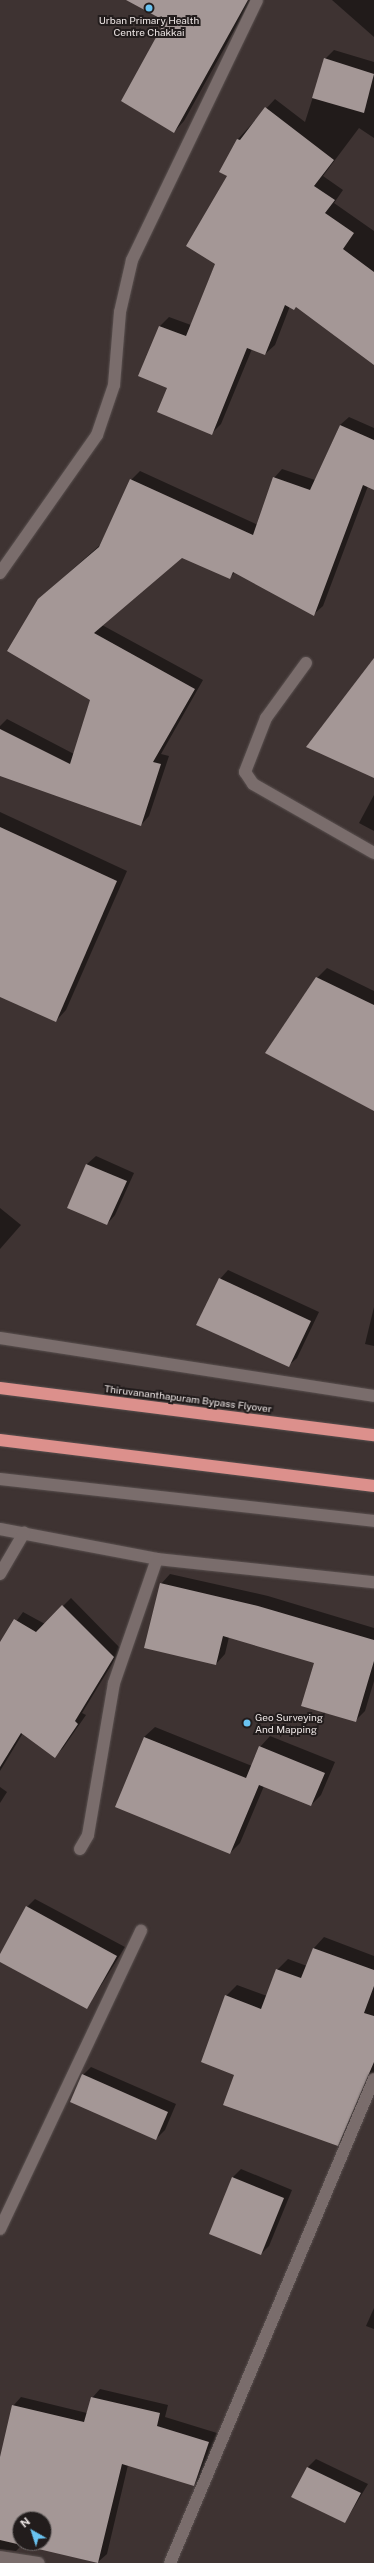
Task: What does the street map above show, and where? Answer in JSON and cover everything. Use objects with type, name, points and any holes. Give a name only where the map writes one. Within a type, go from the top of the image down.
[{"type":"highway","name":"Thiruvananthapuram Bypass Flyover","points":[[0,1388],[374,1435]]},
{"type":"highway","points":[[0,1440],[374,1486]]},
{"type":"street","points":[[0,573],[97,435],[114,385],[120,312],[132,260],[257,0]]},
{"type":"street","points":[[306,663],[266,718],[246,772],[253,784],[374,853]]},
{"type":"street","points":[[0,1338],[374,1396]]},
{"type":"street","points":[[0,1479],[374,1521]]},
{"type":"street","points":[[0,1529],[157,1559],[374,1582]]},
{"type":"street","points":[[0,1574],[24,1533]]},
{"type":"street","points":[[80,1849],[88,1835],[114,1683],[157,1559]]},
{"type":"street","points":[[0,2229],[141,1931]]},
{"type":"street","points":[[170,2563],[374,2079]]},
{"type":"street","points":[[0,2557],[39,2563]]},
{"type":"building","points":[[126,0],[248,0],[174,133],[121,101],[165,21]]},
{"type":"building","points":[[324,58],[374,74],[364,113],[312,98]]},
{"type":"building","points":[[265,107],[334,160],[314,186],[335,200],[325,213],[354,233],[343,249],[374,272],[374,365],[296,307],[294,310],[285,305],[265,355],[247,348],[212,435],[157,412],[167,388],[138,376],[159,326],[186,336],[215,264],[186,246],[227,176],[219,172],[237,139],[240,140]]},
{"type":"building","points":[[340,425],[374,440],[374,490],[363,485],[314,616],[233,572],[230,579],[182,558],[94,633],[195,689],[153,762],[161,764],[141,826],[0,776],[0,729],[70,764],[90,700],[7,651],[38,599],[99,547],[130,479],[253,535],[273,477],[310,490]]},
{"type":"building","points":[[374,658],[374,778],[306,747]]},
{"type":"building","points":[[0,827],[117,881],[56,1022],[0,997]]},
{"type":"building","points":[[316,977],[374,1005],[374,1111],[265,1053]]},
{"type":"building","points":[[86,1164],[127,1181],[107,1225],[67,1208]]},
{"type":"building","points":[[219,1278],[311,1321],[289,1367],[196,1325]]},
{"type":"building","points":[[160,1583],[258,1606],[374,1640],[374,1661],[356,1722],[301,1706],[314,1663],[223,1636],[216,1665],[144,1648]]},
{"type":"building","points":[[62,1605],[114,1657],[75,1721],[78,1724],[55,1758],[21,1733],[0,1767],[0,1642],[14,1619],[36,1632]]},
{"type":"building","points":[[144,1737],[246,1778],[259,1746],[325,1773],[311,1806],[259,1785],[230,1854],[115,1807]]},
{"type":"building","points":[[26,1906],[117,1956],[87,2009],[0,1962],[0,1954]]},
{"type":"building","points":[[313,1948],[374,1970],[374,1986],[364,2013],[374,2016],[374,2062],[338,2146],[223,2105],[234,2075],[201,2062],[225,1995],[261,2009],[276,1969],[301,1978]]},
{"type":"building","points":[[82,2074],[168,2112],[156,2140],[70,2102]]},
{"type":"building","points":[[232,2177],[284,2198],[261,2255],[209,2234]]},
{"type":"building","points":[[91,2397],[160,2413],[157,2426],[209,2442],[194,2486],[122,2464],[98,2563],[47,2551],[52,2551],[52,2511],[12,2511],[12,2543],[0,2540],[0,2457],[12,2405],[84,2422]]},
{"type":"building","points":[[307,2467],[361,2493],[345,2523],[291,2497]]},
{"type":"place","name":"Urban Primary Health Centre Chakkai","points":[[149,8]]},
{"type":"place","name":"Geo Surveying And Mapping","points":[[247,1723]]}]
